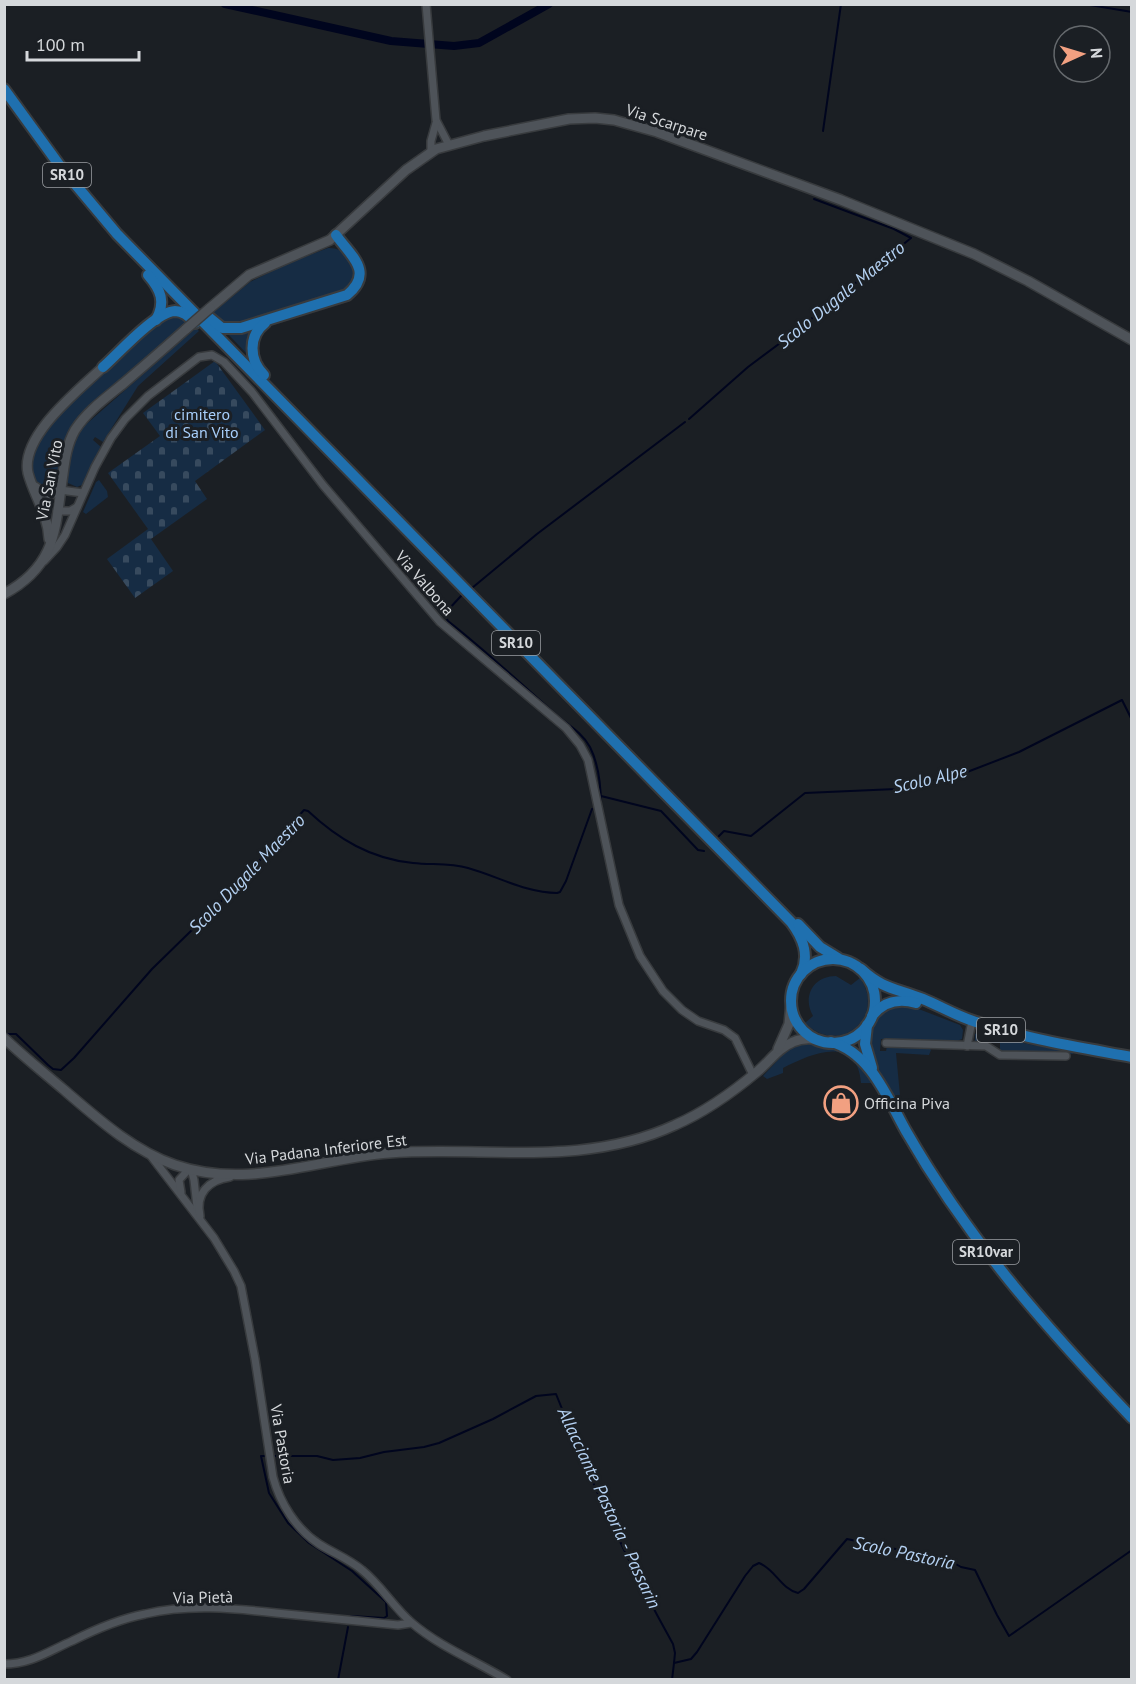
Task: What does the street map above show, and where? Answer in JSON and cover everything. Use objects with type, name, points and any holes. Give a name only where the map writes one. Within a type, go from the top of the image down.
[{"type":"main road","name":"SR10","points":[[4,90],[60,166],[117,234],[778,909],[795,928],[802,941],[805,958],[801,974]]},
{"type":"main road","points":[[117,234],[159,288],[162,304],[156,320]]},
{"type":"main road","points":[[140,257],[222,328],[241,328],[344,297],[353,289],[359,277],[358,264],[336,235]]},
{"type":"main road","points":[[103,367],[156,320],[171,312],[186,314],[261,380]]},
{"type":"main road","points":[[268,321],[259,329],[254,339],[252,350],[254,360],[299,420]]},
{"type":"main road","name":"SR10","points":[[778,909],[801,927],[820,947],[845,961]]},
{"type":"main road","points":[[833,959],[845,961],[861,969],[873,991],[874,1003],[869,1020],[851,1038],[831,1042],[819,1040],[808,1034],[799,1025],[791,1004],[793,988],[801,974],[810,966],[833,959]]},
{"type":"main road","name":"SR10","points":[[861,969],[879,984],[927,1001],[972,1021],[1040,1040],[1131,1057]]},
{"type":"main road","name":"SR10","points":[[869,1020],[886,1004],[899,1000],[948,1012]]},
{"type":"main road","name":"SR10var","points":[[869,1020],[865,1044],[875,1077]]},
{"type":"main road","name":"SR10var","points":[[831,1042],[852,1052],[875,1077],[934,1177],[986,1253],[1037,1315],[1131,1418]]},
{"type":"street","points":[[426,4],[436,120],[431,152]]},
{"type":"street","name":"Via Scarpare","points":[[210,308],[249,275],[316,247],[336,235],[406,170],[431,152],[449,145],[569,119],[603,118],[644,127],[840,200],[965,250],[1028,281],[1131,340]]},
{"type":"street","points":[[436,120],[449,145]]},
{"type":"street","name":"Via San Vito","points":[[4,594],[25,581],[43,562],[49,550],[68,445],[78,425],[210,308]]},
{"type":"street","name":"Via Valbona","points":[[43,562],[61,542],[111,438],[133,410],[172,376],[201,355],[212,355],[224,362],[268,413],[323,485],[435,616],[577,740],[589,766],[619,905],[640,956],[663,991],[682,1010],[698,1021],[724,1030],[733,1036],[753,1075]]},
{"type":"street","points":[[78,506],[70,511],[57,511],[45,505],[29,476],[27,460],[34,442],[62,406],[103,367]]},
{"type":"street","points":[[34,486],[45,494],[53,494],[60,490],[83,493]]},
{"type":"street","points":[[34,486],[47,520],[49,550]]},
{"type":"street","name":"Via Padana Inferiore Est","points":[[776,1053],[789,1024],[791,1004]]},
{"type":"street","points":[[967,1046],[972,1021]]},
{"type":"street","name":"Via Padana Inferiore Est","points":[[4,1038],[102,1122],[143,1150],[190,1169],[239,1176],[265,1174],[390,1153],[562,1153],[605,1147],[651,1135],[688,1119],[753,1075],[776,1053],[797,1040],[806,1038],[819,1040]]},
{"type":"street","points":[[886,1043],[989,1047],[1000,1055],[1066,1056]]},
{"type":"street","name":"Via Pastoria","points":[[143,1150],[161,1166],[201,1218],[227,1257],[241,1286],[270,1462],[279,1496],[296,1522],[309,1536],[362,1570],[411,1623],[434,1639],[507,1680]]},
{"type":"street","points":[[182,1194],[179,1180],[190,1169]]},
{"type":"street","name":"Via Pastoria","points":[[190,1169],[194,1180],[196,1205],[201,1218]]},
{"type":"street","points":[[201,1218],[199,1199],[206,1187],[220,1179],[239,1176]]},
{"type":"street","name":"Via Pietà","points":[[4,1664],[26,1662],[42,1657],[70,1641],[113,1622],[146,1613],[180,1609],[217,1607],[398,1625],[411,1623]]},
{"type":"green space","points":[[328,248],[346,254],[355,270],[352,283],[341,294],[250,323],[225,325],[210,315],[250,282],[289,263]]},
{"type":"green space","points":[[174,314],[189,320],[83,414],[56,486],[50,489],[40,486],[33,472],[32,456],[38,442],[51,424],[109,365],[161,320]]},
{"type":"green space","points":[[196,328],[199,331],[138,386],[103,442],[95,437],[93,440],[101,447],[82,485],[77,487],[68,483],[71,454],[83,427]]},
{"type":"green space","points":[[253,329],[250,354],[248,355],[227,333]]},
{"type":"green space","name":"cimitero di San Vito","points":[[215,361],[265,430],[195,481],[207,499],[151,539],[173,571],[135,598],[107,559],[148,529],[108,473],[160,436],[143,413]]},
{"type":"green space","points":[[99,480],[107,491],[108,497],[86,514],[83,512]]},
{"type":"green space","points":[[836,976],[851,985],[860,978],[867,993],[868,1006],[863,1018],[855,1028],[844,1034],[832,1036],[818,1032],[805,1023],[813,1016],[809,1002],[812,989],[821,980]]},
{"type":"green space","points":[[890,1006],[911,1006],[960,1025],[963,1030],[962,1039],[957,1041],[881,1039],[880,1051],[886,1051],[887,1046],[929,1048],[931,1050],[929,1055],[896,1053],[900,1095],[892,1096],[870,1050],[872,1028]]},
{"type":"green space","points":[[981,1032],[1032,1045],[1073,1052],[1073,1054],[1000,1052],[1000,1043],[975,1041],[975,1034]]},
{"type":"green space","points":[[809,1043],[849,1055],[858,1063],[872,1083],[861,1083],[858,1068],[851,1058],[842,1053],[831,1052],[819,1053],[795,1062],[783,1068],[783,1073],[767,1079],[763,1076],[790,1047]]},
{"type":"waterway","points":[[225,4],[391,41],[454,46],[479,43],[549,4]]},
{"type":"waterway","name":"Scolo Dugale Maestro","points":[[823,131],[841,4]]},
{"type":"waterway","points":[[1084,4],[1132,12]]},
{"type":"waterway","name":"Scolo Dugale Maestro","points":[[689,419],[748,367],[911,238],[894,229],[814,199]]},
{"type":"waterway","name":"Scolo Dugale Maestro","points":[[472,588],[537,534],[685,422]]},
{"type":"waterway","name":"Scolo Dugale Maestro","points":[[461,596],[447,611],[445,616],[448,621],[586,741],[597,768],[601,806]]},
{"type":"waterway","name":"Scolo Alpe","points":[[719,836],[724,831],[751,836],[805,793],[896,789],[962,774],[1019,752],[1122,700],[1132,720]]},
{"type":"waterway","name":"Scolo Alpe","points":[[601,796],[661,811],[698,850],[704,851]]},
{"type":"waterway","name":"Scolo Dugale Maestro","points":[[7,1034],[16,1034],[48,1065],[53,1069],[61,1070],[152,969],[237,886],[304,810],[343,839],[383,857],[413,863],[461,866],[523,887],[557,893],[566,881],[592,809]]},
{"type":"waterway","name":"Allacciante Pastoria - Passarin","points":[[272,1456],[317,1456],[333,1460],[360,1458],[384,1452],[424,1447],[439,1443],[493,1419],[536,1396],[556,1394],[610,1521],[673,1644],[674,1663]]},
{"type":"waterway","name":"Allacciante Pastoria - Passarin","points":[[266,1456],[261,1456],[269,1493],[288,1523],[309,1543],[352,1571],[386,1602],[387,1616],[384,1618],[351,1616]]},
{"type":"waterway","name":"Scolo Pastoria","points":[[672,1680],[674,1663],[691,1659],[697,1652],[745,1576],[753,1566],[759,1563],[792,1591],[798,1593],[847,1539],[949,1560],[961,1567],[975,1570],[1009,1636],[1132,1550]]},
{"type":"waterway","name":"Allacciante Pastoria - Passarin","points":[[338,1680],[348,1627]]},
{"type":"place","name":"Officina Piva","points":[[841,1103]]}]
